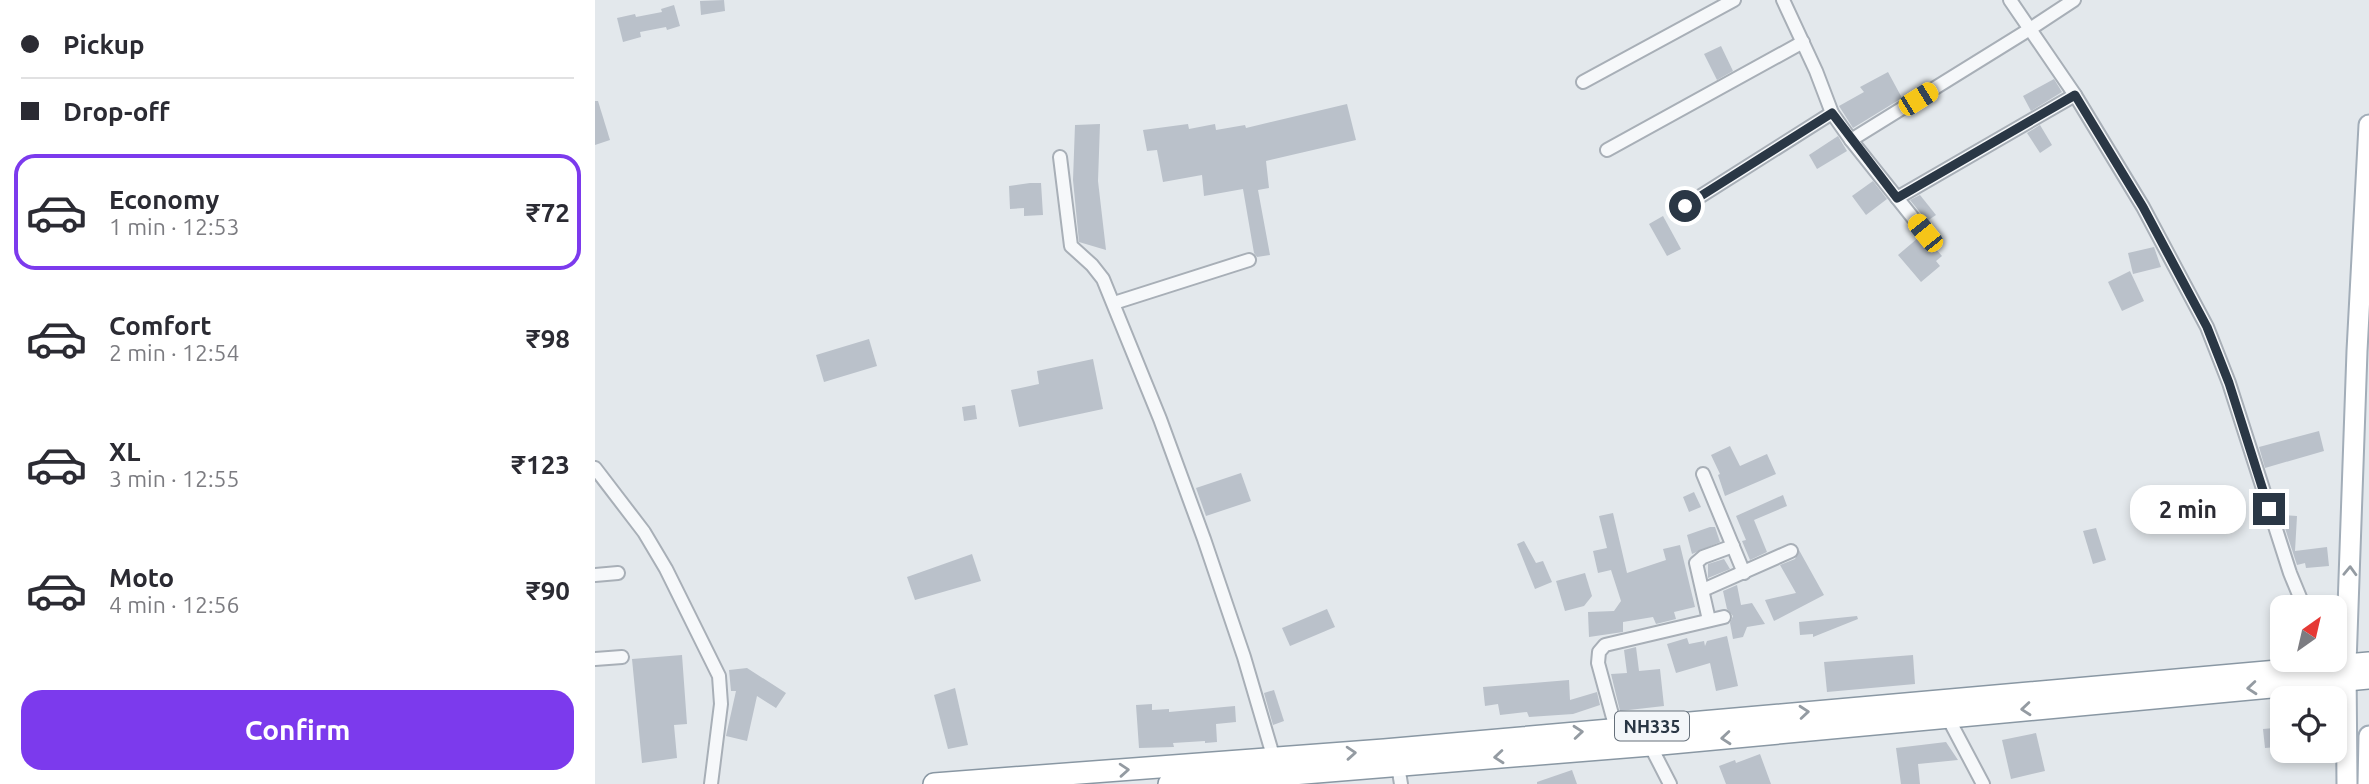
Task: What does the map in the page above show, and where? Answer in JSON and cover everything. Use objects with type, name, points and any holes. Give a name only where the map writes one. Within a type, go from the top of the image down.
[{"type":"highway","name":"NH335","points":[[2347,657],[2369,663]]},
{"type":"highway","name":"NH335","points":[[2347,659],[2369,678]]},
{"type":"highway","name":"NH335","points":[[934,784],[1274,759],[1616,729],[2270,663]]},
{"type":"highway","name":"NH335","points":[[1169,784],[1400,775],[1650,745],[1947,716],[2270,667]]},
{"type":"main road","points":[[2346,595],[2369,125]]},
{"type":"main road","points":[[2344,672],[2347,784]]},
{"type":"main road","points":[[2368,784],[2369,736]]},
{"type":"street","points":[[1583,82],[1734,0]]},
{"type":"street","points":[[1783,0],[1832,113],[1925,233]]},
{"type":"street","points":[[2010,0],[2075,95],[2143,207],[2207,327],[2229,383],[2299,595]]},
{"type":"street","points":[[1851,140],[2074,0]]},
{"type":"street","points":[[1607,150],[1803,42]]},
{"type":"street","points":[[1897,198],[2075,95]]},
{"type":"street","points":[[1685,206],[1832,113]]},
{"type":"street","points":[[1060,157],[1071,246],[1103,279],[1160,419],[1248,670],[1274,759]]},
{"type":"street","points":[[1114,303],[1249,260]]},
{"type":"street","points":[[595,468],[644,532],[666,569],[719,676],[721,704],[711,784]]},
{"type":"street","points":[[1703,474],[1744,573]]},
{"type":"street","points":[[1709,620],[1696,569],[1699,559],[1733,546]]},
{"type":"street","points":[[1703,590],[1791,551]]},
{"type":"street","points":[[595,575],[618,573]]},
{"type":"street","points":[[1616,729],[1598,663],[1599,652],[1605,645],[1724,617]]},
{"type":"street","points":[[595,659],[622,657]]},
{"type":"street","points":[[1947,716],[1983,784]]},
{"type":"street","points":[[1650,745],[1670,784]]},
{"type":"building","points":[[724,0],[725,11],[701,15],[700,1]]},
{"type":"building","points":[[674,5],[680,26],[640,32],[641,37],[623,42],[617,18],[662,12],[661,9]]},
{"type":"building","points":[[1721,46],[1733,71],[1717,80],[1704,54]]},
{"type":"building","points":[[1888,72],[1902,98],[1853,128],[1839,106],[1864,92],[1860,87]]},
{"type":"building","points":[[2054,79],[2062,92],[2031,111],[2023,96]]},
{"type":"building","points":[[595,101],[598,101],[610,140],[595,145]]},
{"type":"building","points":[[1347,104],[1356,140],[1266,161],[1269,188],[1258,190],[1270,255],[1257,257],[1254,253],[1243,189],[1204,196],[1202,175],[1163,182],[1157,150],[1147,151],[1143,130],[1188,124],[1189,129],[1215,124],[1216,130],[1245,125],[1246,128]]},
{"type":"building","points":[[1100,124],[1098,181],[1106,250],[1079,242],[1073,180],[1075,125]]},
{"type":"building","points":[[2040,125],[2052,145],[2040,153],[2027,133]]},
{"type":"building","points":[[1838,136],[1847,151],[1817,169],[1809,155]]},
{"type":"building","points":[[1873,181],[1887,199],[1866,215],[1852,196]]},
{"type":"building","points":[[1041,183],[1043,215],[1024,216],[1024,208],[1010,209],[1009,186]]},
{"type":"building","points":[[1920,195],[1936,215],[1927,221],[1910,200]]},
{"type":"building","points":[[1663,216],[1681,249],[1667,256],[1649,224]]},
{"type":"building","points":[[1918,238],[1929,241],[1942,256],[1936,261],[1940,266],[1921,282],[1898,255]]},
{"type":"building","points":[[2154,247],[2161,267],[2133,274],[2128,253]]},
{"type":"building","points":[[2130,271],[2144,301],[2122,311],[2108,282]]},
{"type":"building","points":[[869,339],[877,366],[824,382],[816,355]]},
{"type":"building","points":[[1093,359],[1103,409],[1019,427],[1011,390],[1039,384],[1037,371]]},
{"type":"building","points":[[975,405],[977,419],[964,421],[962,407]]},
{"type":"building","points":[[2319,431],[2324,451],[2265,468],[2259,447]]},
{"type":"building","points":[[1730,446],[1740,466],[1767,454],[1776,474],[1725,496],[1718,475],[1720,474],[1711,455]]},
{"type":"building","points":[[1241,473],[1251,501],[1206,516],[1196,488]]},
{"type":"building","points":[[1694,492],[1701,507],[1689,512],[1683,497]]},
{"type":"building","points":[[1783,495],[1787,506],[1754,520],[1767,552],[1750,560],[1742,541],[1746,540],[1736,516]]},
{"type":"building","points":[[1613,513],[1627,573],[1666,560],[1663,549],[1680,545],[1695,607],[1674,612],[1676,619],[1656,624],[1653,617],[1623,622],[1623,632],[1589,637],[1588,612],[1614,611],[1621,601],[1611,570],[1598,573],[1593,551],[1607,548],[1599,516]]},
{"type":"building","points":[[2284,515],[2297,516],[2295,551],[2327,547],[2329,566],[2306,568],[2305,563],[2297,565],[2284,525]]},
{"type":"building","points":[[1715,527],[1720,542],[1692,554],[1687,535]]},
{"type":"building","points":[[2096,528],[2106,560],[2093,564],[2083,531]]},
{"type":"building","points":[[1524,541],[1536,563],[1543,561],[1552,582],[1535,589],[1517,544]]},
{"type":"building","points":[[1799,550],[1824,595],[1774,621],[1765,600],[1796,593],[1780,565],[1795,559]]},
{"type":"building","points":[[972,554],[981,581],[915,600],[907,577]]},
{"type":"building","points":[[1724,559],[1730,569],[1708,578],[1708,564]]},
{"type":"building","points":[[1585,573],[1592,596],[1584,606],[1565,611],[1556,581]]},
{"type":"building","points":[[1737,585],[1741,605],[1752,603],[1765,624],[1747,627],[1743,637],[1733,639],[1730,623],[1733,616],[1727,609],[1723,591]]},
{"type":"building","points":[[1327,609],[1335,627],[1290,646],[1282,628]]},
{"type":"building","points":[[1857,616],[1858,619],[1813,637],[1813,634],[1800,635],[1799,622]]},
{"type":"building","points":[[1727,636],[1738,686],[1716,691],[1710,663],[1676,673],[1667,644],[1687,638],[1689,644],[1704,641],[1705,646],[1707,641]]},
{"type":"building","points":[[1636,647],[1639,671],[1660,669],[1664,706],[1620,711],[1611,674],[1627,673],[1624,650]]},
{"type":"building","points":[[682,655],[687,724],[674,725],[677,758],[642,763],[632,659]]},
{"type":"building","points":[[1913,655],[1915,684],[1827,692],[1824,662]]},
{"type":"building","points":[[747,668],[786,693],[776,708],[757,696],[747,741],[726,736],[736,691],[731,691],[729,670]]},
{"type":"building","points":[[1569,680],[1570,700],[1597,692],[1600,705],[1573,714],[1529,717],[1527,712],[1500,715],[1498,704],[1485,706],[1483,687]]},
{"type":"building","points":[[955,688],[968,745],[948,749],[934,695]]},
{"type":"building","points":[[1274,690],[1284,721],[1273,725],[1264,693]]},
{"type":"building","points":[[1152,704],[1152,710],[1169,709],[1169,712],[1235,706],[1236,722],[1216,724],[1217,742],[1173,743],[1174,747],[1139,748],[1136,705]]},
{"type":"building","points":[[2270,728],[2270,748],[2265,748],[2263,729]]},
{"type":"building","points":[[2036,733],[2045,771],[2011,779],[2002,740]]},
{"type":"building","points":[[1946,742],[1958,760],[1918,764],[1920,784],[1901,784],[1896,748]]},
{"type":"building","points":[[1760,754],[1771,784],[1726,784],[1719,766]]},
{"type":"building","points":[[1572,770],[1577,784],[1537,784],[1537,782]]},
{"type":"route","points":[[1685,206],[1832,113],[1897,198],[2075,95],[2143,207],[2207,327],[2229,383],[2269,509]]}]
